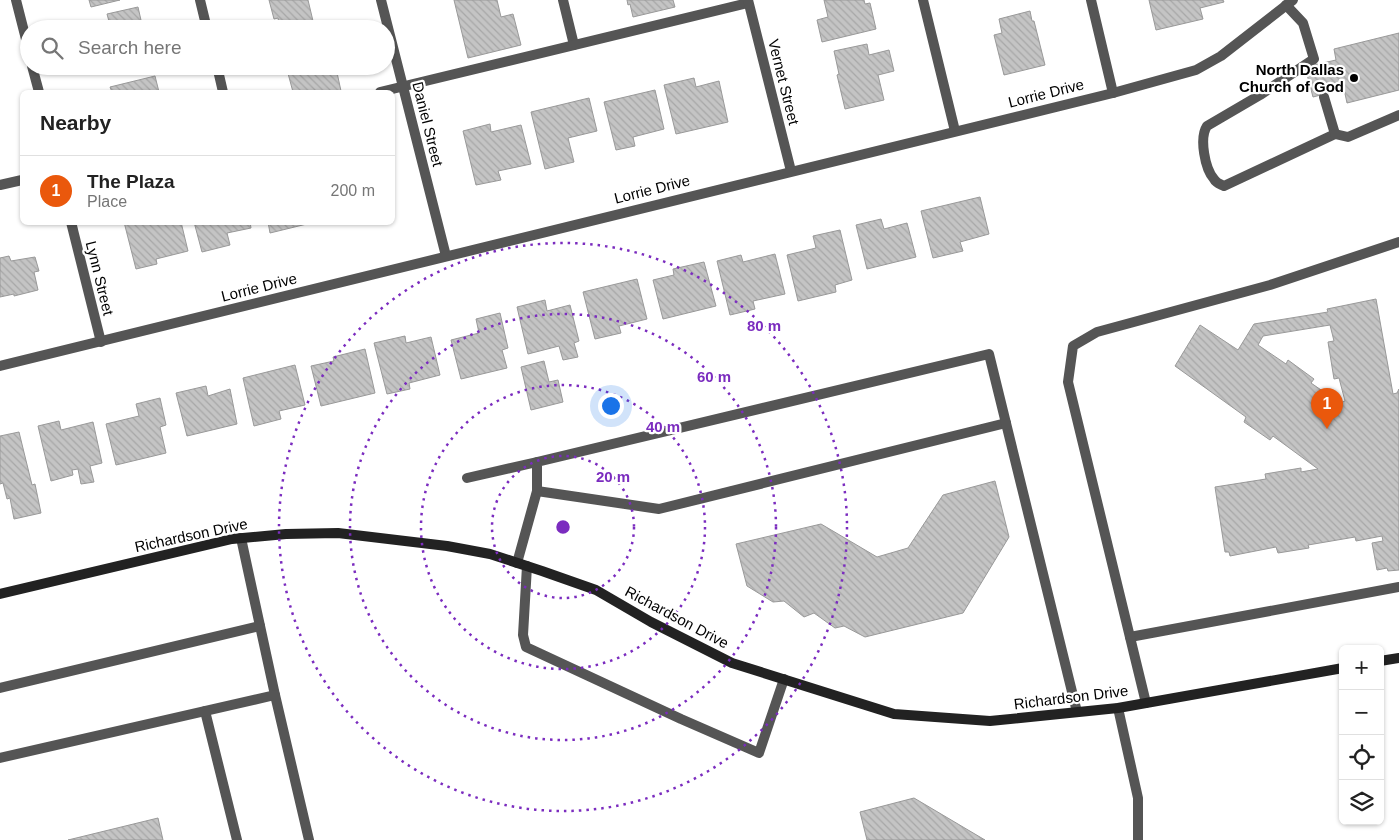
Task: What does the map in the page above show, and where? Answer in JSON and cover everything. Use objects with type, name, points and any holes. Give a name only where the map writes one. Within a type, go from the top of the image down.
[{"type":"street","points":[[16,0],[21,20]]},
{"type":"street","points":[[200,0],[205,20]]},
{"type":"street","name":"Daniel Street","points":[[381,0],[386,20]]},
{"type":"street","points":[[563,0],[574,45]]},
{"type":"street","points":[[923,0],[955,131]]},
{"type":"street","points":[[1091,0],[1113,93]]},
{"type":"street","points":[[389,90],[748,1]]},
{"type":"street","name":"Vernet Street","points":[[748,1],[791,170]]},
{"type":"street","points":[[1289,3],[1303,23],[1314,59],[1260,95],[1207,126],[1203,134],[1202,146],[1215,182],[1224,186],[1335,134],[1348,138],[1399,115]]},
{"type":"street","name":"Lorrie Drive","points":[[0,366],[791,170],[1113,93],[1196,70],[1221,56],[1289,3]]},
{"type":"street","name":"Daniel Street","points":[[395,55],[446,256]]},
{"type":"street","points":[[34,75],[38,90]]},
{"type":"street","points":[[219,75],[223,90]]},
{"type":"street","points":[[1324,97],[1335,134]]},
{"type":"street","points":[[0,186],[20,181]]},
{"type":"street","name":"Lynn Street","points":[[72,225],[101,342]]},
{"type":"street","points":[[1146,703],[1068,382],[1073,346],[1097,332],[1270,285],[1399,242]]},
{"type":"street","points":[[467,478],[989,354],[1077,712]]},
{"type":"street","points":[[537,491],[659,509],[1006,423]]},
{"type":"street","points":[[537,462],[537,491],[522,564],[523,635],[526,647],[759,753],[784,679]]},
{"type":"street","name":"Richardson Drive","points":[[0,594],[241,538],[286,534],[338,533],[447,546],[490,554],[522,564],[596,590],[651,622],[732,663],[894,714],[990,721],[1118,708],[1339,669]]},
{"type":"street","points":[[241,538],[308,840]]},
{"type":"street","points":[[1130,637],[1399,587]]},
{"type":"street","points":[[0,688],[260,626]]},
{"type":"street","points":[[1384,660],[1399,658]]},
{"type":"street","points":[[0,758],[275,695]]},
{"type":"street","points":[[1118,708],[1138,798],[1138,840]]},
{"type":"street","points":[[205,711],[237,840]]},
{"type":"building","points":[[89,0],[120,0],[91,7]]},
{"type":"building","points":[[269,0],[308,0],[313,20],[274,19]]},
{"type":"building","points":[[454,0],[497,0],[501,17],[513,14],[521,45],[468,58]]},
{"type":"building","points":[[627,0],[673,0],[675,7],[633,17]]},
{"type":"building","points":[[824,0],[864,0],[865,4],[870,3],[876,29],[822,42],[817,20],[828,17]]},
{"type":"building","points":[[1149,0],[1223,0],[1224,2],[1200,8],[1203,19],[1156,30]]},
{"type":"building","points":[[138,7],[141,20],[109,20],[107,14]]},
{"type":"building","points":[[1030,11],[1045,65],[1004,75],[994,35],[1002,33],[999,19]]},
{"type":"building","name":"North Dallas Church of God","points":[[1399,33],[1399,90],[1347,103],[1344,89],[1313,97],[1305,67],[1336,60],[1334,49]]},
{"type":"building","points":[[867,44],[869,55],[889,50],[894,71],[878,75],[884,100],[845,109],[837,75],[839,74],[834,51]]},
{"type":"building","points":[[288,75],[338,75],[341,90],[292,90]]},
{"type":"building","points":[[155,76],[158,90],[111,90],[110,87]]},
{"type":"building","points":[[694,78],[696,87],[719,81],[728,122],[676,134],[664,85]]},
{"type":"building","points":[[655,90],[664,129],[633,137],[635,146],[616,150],[604,102]]},
{"type":"building","points":[[589,98],[597,131],[568,138],[574,162],[545,169],[531,112]]},
{"type":"building","points":[[490,124],[491,132],[521,125],[531,164],[498,171],[501,180],[476,185],[463,131]]},
{"type":"building","points":[[980,197],[989,234],[960,242],[963,251],[933,258],[921,211]]},
{"type":"building","points":[[881,219],[884,229],[907,223],[916,257],[867,269],[856,225]]},
{"type":"building","points":[[125,225],[182,225],[188,251],[156,259],[157,264],[136,269]]},
{"type":"building","points":[[195,225],[250,225],[251,228],[227,233],[230,245],[202,252]]},
{"type":"building","points":[[269,225],[303,225],[270,233]]},
{"type":"building","points":[[840,230],[852,280],[835,285],[836,292],[798,301],[787,255],[816,248],[813,236]]},
{"type":"building","points":[[775,254],[785,294],[753,301],[755,309],[730,315],[717,261],[741,255],[743,262]]},
{"type":"building","points":[[9,256],[11,261],[35,257],[39,271],[34,272],[38,290],[14,296],[14,294],[0,297],[0,258]]},
{"type":"building","points":[[704,262],[716,306],[663,319],[653,280],[674,275],[673,269]]},
{"type":"building","points":[[637,279],[647,319],[619,326],[621,333],[595,339],[583,292]]},
{"type":"building","points":[[1376,299],[1393,394],[1397,393],[1399,389],[1399,570],[1388,571],[1387,568],[1377,570],[1372,543],[1383,541],[1382,536],[1356,541],[1355,537],[1308,545],[1309,548],[1278,553],[1276,547],[1230,556],[1229,552],[1225,552],[1215,487],[1266,479],[1265,474],[1301,468],[1301,472],[1318,469],[1273,436],[1270,440],[1244,422],[1246,417],[1175,366],[1200,325],[1238,350],[1254,324],[1328,312],[1327,309]],"holes":[[[1330,325],[1334,341],[1328,342],[1334,379],[1339,378],[1345,401],[1340,403],[1311,383],[1314,379],[1288,360],[1286,364],[1258,345],[1263,336]]]},
{"type":"building","points":[[545,300],[547,311],[570,305],[579,341],[574,343],[578,357],[563,360],[559,346],[528,354],[517,307]]},
{"type":"building","points":[[500,313],[508,348],[502,350],[507,368],[461,379],[451,340],[479,333],[476,319]]},
{"type":"building","points":[[405,336],[406,343],[431,337],[440,375],[409,383],[410,389],[387,394],[374,343]]},
{"type":"building","points":[[365,349],[375,393],[321,406],[311,366],[334,361],[333,357]]},
{"type":"building","points":[[544,361],[549,382],[558,380],[563,402],[531,410],[521,367]]},
{"type":"building","points":[[295,365],[305,405],[279,411],[281,419],[254,426],[243,378]]},
{"type":"building","points":[[206,386],[208,396],[230,389],[237,424],[187,436],[176,393]]},
{"type":"building","points":[[160,398],[166,425],[160,427],[166,453],[116,465],[106,424],[139,416],[136,404]]},
{"type":"building","points":[[59,421],[61,430],[93,422],[102,463],[90,466],[94,482],[81,484],[78,469],[72,470],[73,475],[51,481],[38,426]]},
{"type":"building","points":[[19,432],[32,485],[35,484],[41,513],[14,519],[10,498],[7,499],[3,483],[0,484],[0,436]]},
{"type":"building","points":[[995,481],[1009,537],[963,613],[865,637],[844,626],[835,628],[814,613],[804,617],[784,601],[773,602],[747,586],[736,544],[821,524],[877,557],[908,548],[943,495]]},
{"type":"building","points":[[914,798],[985,840],[867,840],[860,812]]},
{"type":"building","points":[[158,818],[163,840],[68,840]]},
{"type":"place","name":"North Dallas Church of God","points":[[1354,78]]},
{"type":"place","name":"The Plaza","points":[[1327,429]]}]
